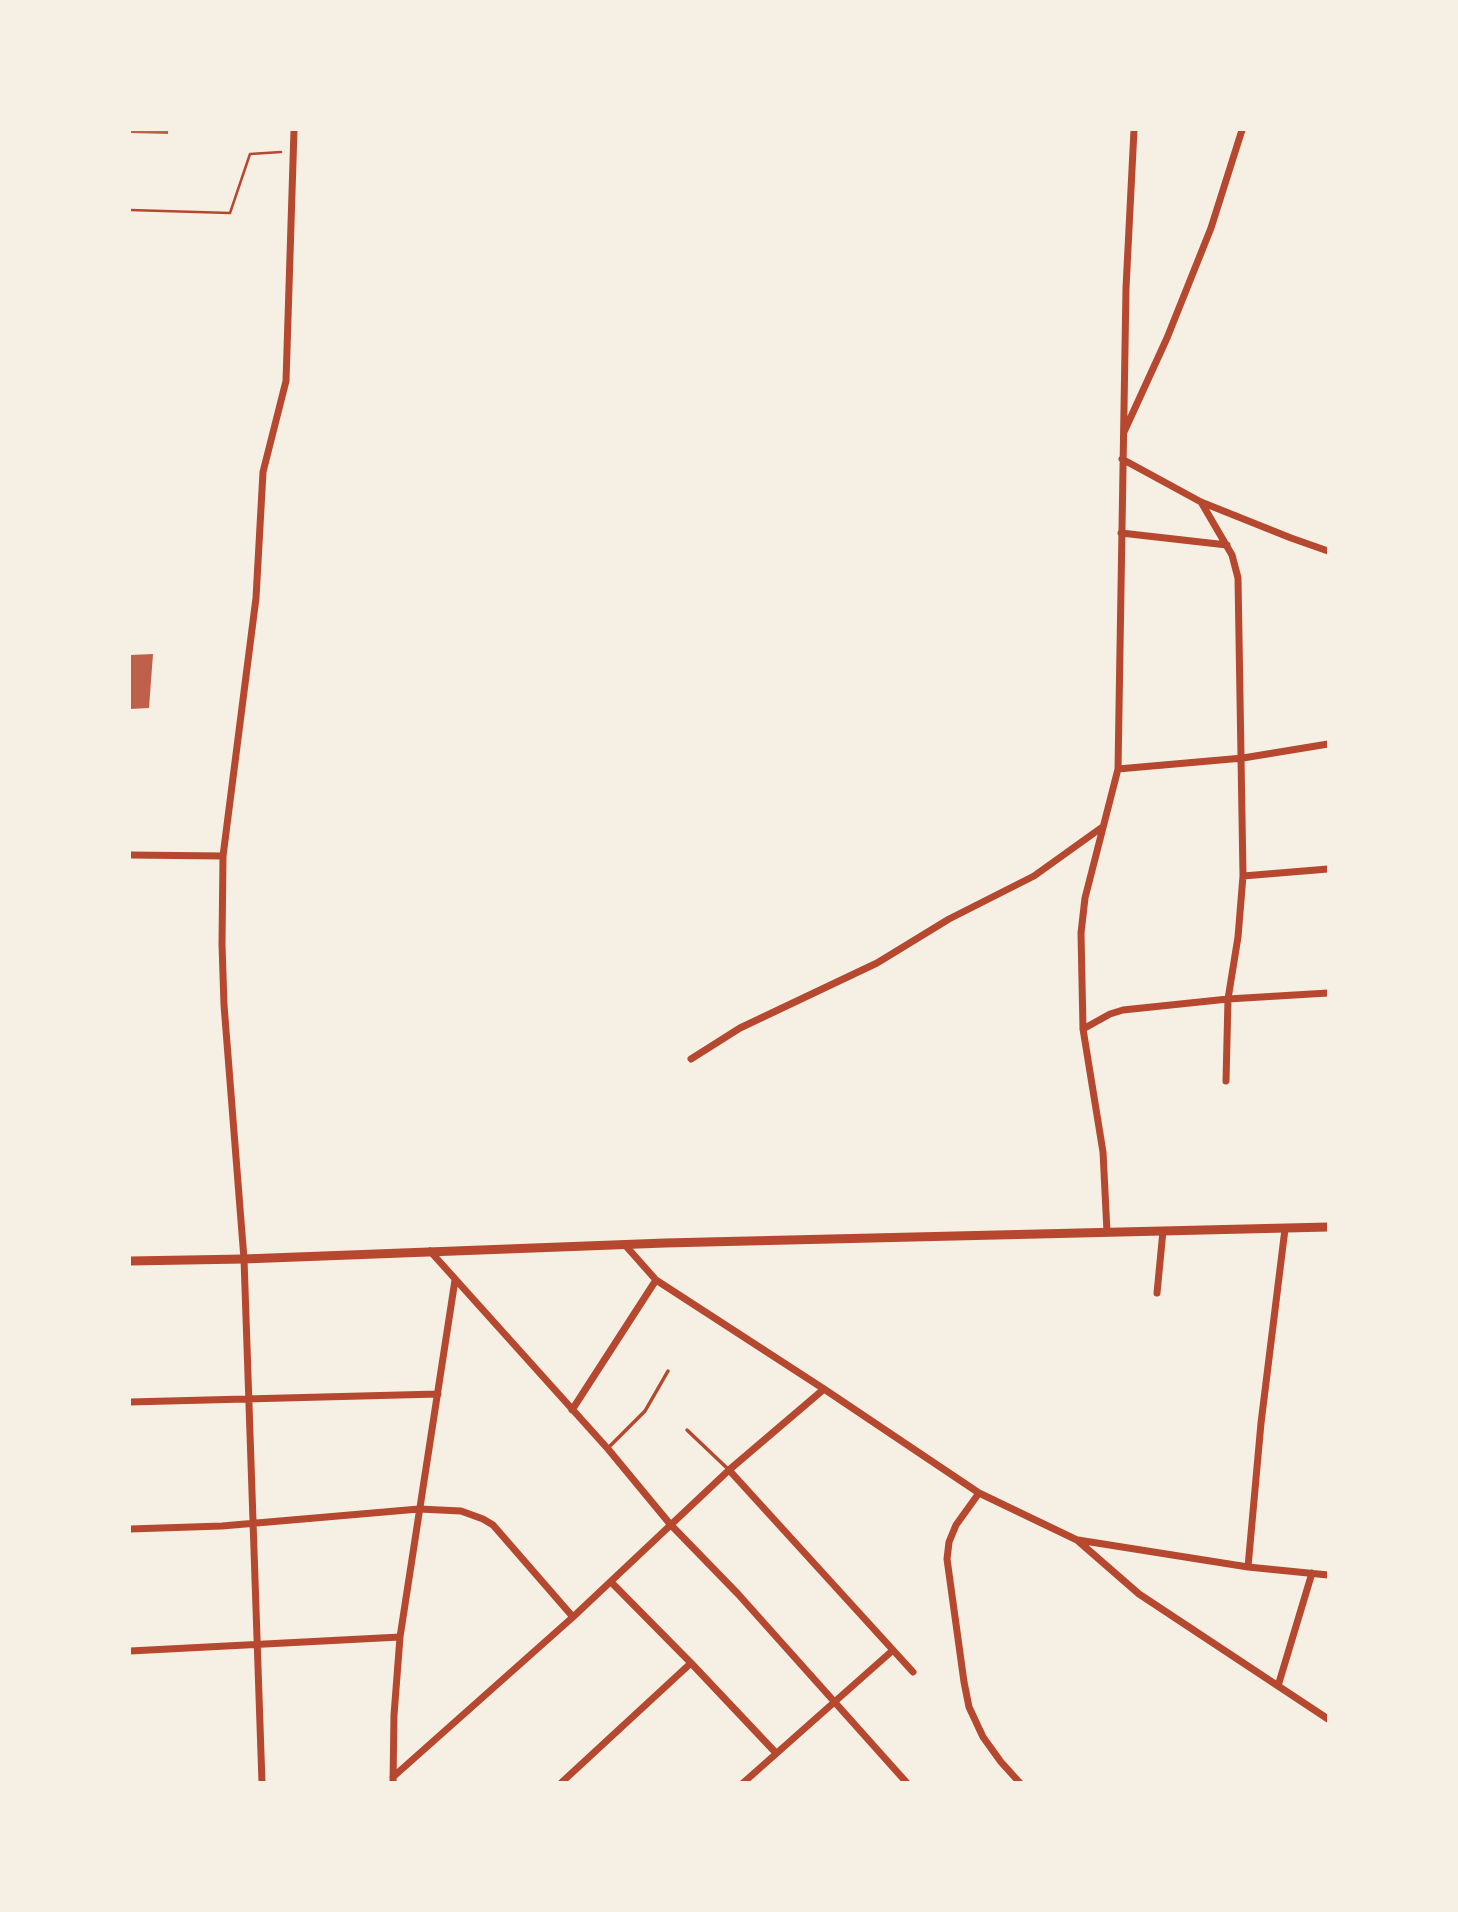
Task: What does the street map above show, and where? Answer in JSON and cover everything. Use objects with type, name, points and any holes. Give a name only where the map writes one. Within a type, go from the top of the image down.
[{"type":"street","points":[[262,1783],[244,1259],[224,1005],[223,856],[256,598],[263,472],[286,381],[294,130]]},
{"type":"street","points":[[1107,1232],[1103,1152],[1083,1029],[1081,933],[1085,898],[1118,769],[1126,274],[1134,130]]},
{"type":"street","points":[[1122,436],[1167,338],[1211,228],[1242,130]]},
{"type":"street","points":[[1122,459],[1202,502],[1328,551]]},
{"type":"street","points":[[1202,502],[1232,555],[1238,578],[1243,876],[1238,937],[1228,999],[1226,1081]]},
{"type":"street","points":[[1121,533],[1227,545]]},
{"type":"street","points":[[1118,769],[1243,758],[1328,744]]},
{"type":"street","points":[[691,1059],[740,1028],[877,963],[949,919],[1034,876],[1102,828]]},
{"type":"street","points":[[130,855],[223,856]]},
{"type":"street","points":[[1243,876],[1328,869]]},
{"type":"street","points":[[1083,1029],[1123,1010],[1228,999],[1328,993]]},
{"type":"street","points":[[130,1261],[1328,1227]]},
{"type":"street","points":[[1248,1567],[1261,1423],[1285,1228]]},
{"type":"street","points":[[1157,1293],[1163,1231]]},
{"type":"street","points":[[625,1245],[656,1280],[824,1388],[979,1493],[1077,1540],[1139,1594],[1328,1719]]},
{"type":"street","points":[[430,1251],[608,1449],[670,1524],[738,1594],[907,1783]]},
{"type":"street","points":[[393,1780],[394,1715],[400,1637],[455,1280]]},
{"type":"street","points":[[572,1409],[656,1280]]},
{"type":"street","points":[[393,1780],[611,1582],[729,1470],[824,1388]]},
{"type":"street","points":[[130,1402],[438,1394]]},
{"type":"street","points":[[729,1470],[913,1672]]},
{"type":"street","points":[[979,1493],[956,1525],[949,1542],[947,1559],[964,1682],[970,1707],[983,1737],[1020,1783]]},
{"type":"street","points":[[130,1529],[252,1523],[419,1509],[461,1511],[493,1525],[573,1617]]},
{"type":"street","points":[[1077,1540],[1248,1567],[1328,1575]]},
{"type":"street","points":[[1278,1686],[1312,1573]]},
{"type":"street","points":[[611,1582],[776,1753]]},
{"type":"street","points":[[130,1651],[400,1637]]},
{"type":"street","points":[[743,1783],[892,1651]]},
{"type":"street","points":[[561,1783],[691,1663]]},
{"type":"lane","points":[[608,1449],[645,1411],[668,1371]]},
{"type":"lane","points":[[687,1430],[729,1470]]},
{"type":"path","points":[[130,210],[230,213],[250,153],[295,151]]},
{"type":"building","points":[[130,130],[168,130],[168,134],[130,133]]},
{"type":"building","points":[[153,654],[149,708],[130,709],[130,655]]}]
